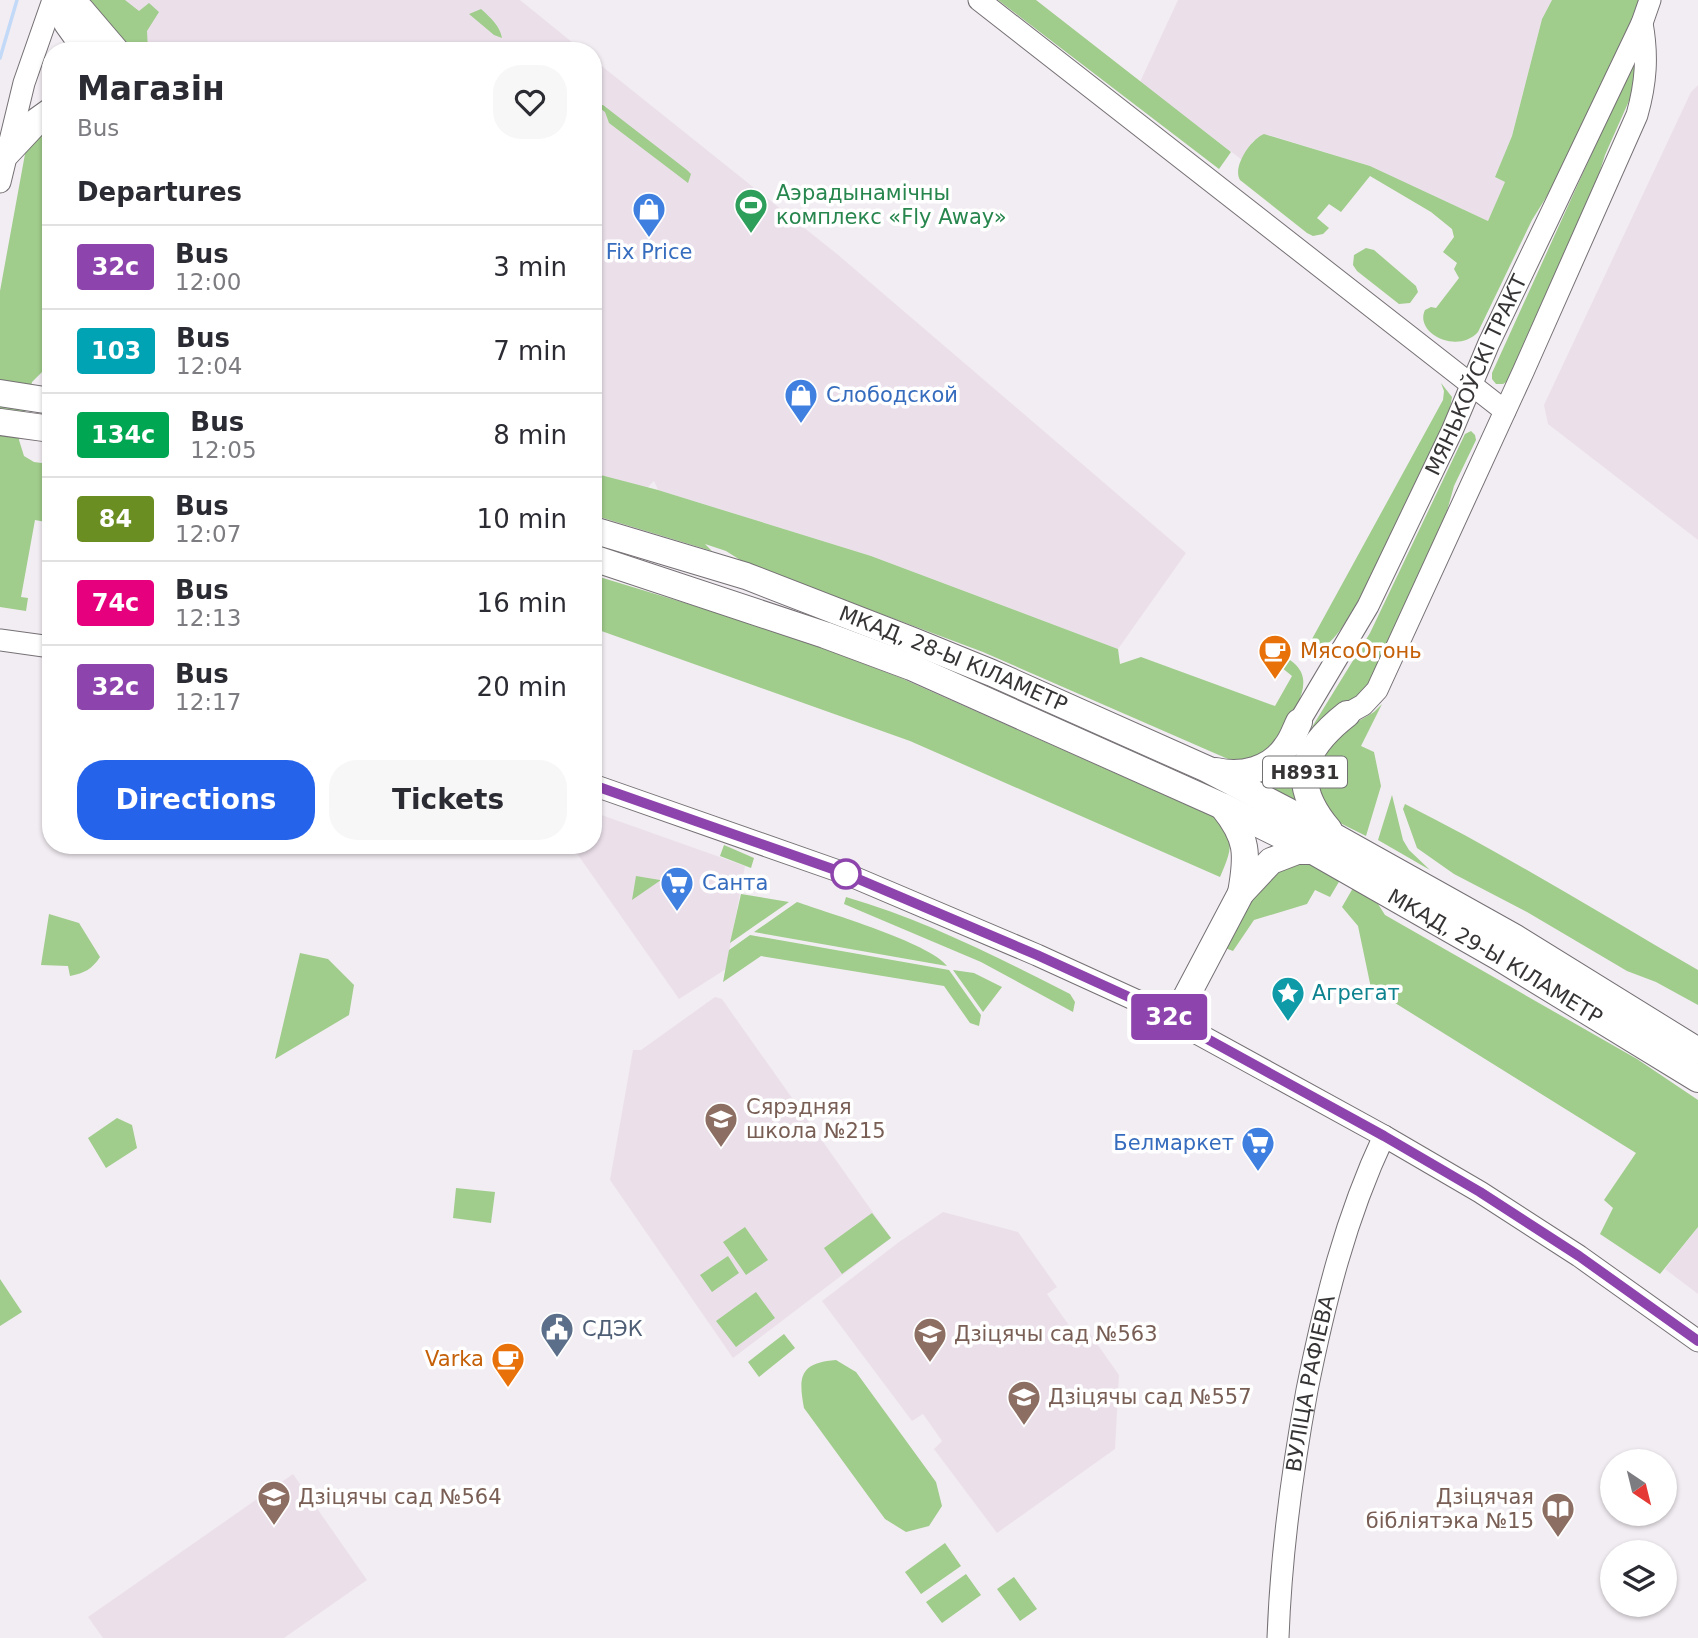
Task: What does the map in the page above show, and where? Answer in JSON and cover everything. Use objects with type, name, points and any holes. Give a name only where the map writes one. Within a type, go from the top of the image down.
[{"type":"highway","points":[[57,0],[67,23],[81,42]]},
{"type":"highway","points":[[57,0],[80,10],[108,42]]},
{"type":"highway","points":[[7,153],[42,118]]},
{"type":"highway","points":[[0,393],[42,399]]},
{"type":"highway","points":[[0,422],[42,428]]},
{"type":"highway","name":"МКАД, 28-Ы КІЛАМЕТР","points":[[602,533],[746,576],[992,673],[1208,769],[1301,836]]},
{"type":"highway","name":"МКАД, 28-Ы КІЛАМЕТР","points":[[602,561],[825,635],[911,667],[1222,806],[1301,836]]},
{"type":"highway","name":"Н8931","points":[[1335,836],[1315,813],[1304,785],[1309,757],[1318,741],[1347,715]]},
{"type":"highway","name":"Н8931","points":[[1208,769],[1240,774],[1265,765],[1286,748],[1299,722]]},
{"type":"highway","points":[[1222,806],[1241,832],[1246,847],[1241,893]]},
{"type":"highway","points":[[1174,1020],[1241,893],[1271,861],[1297,851],[1301,836]]},
{"type":"highway","name":"МКАД, 29-Ы КІЛАМЕТР","points":[[1301,836],[1335,836],[1514,937],[1698,1051]]},
{"type":"highway","name":"МКАД, 29-Ы КІЛАМЕТР","points":[[1301,836],[1698,1079]]},
{"type":"street","points":[[0,182],[24,83],[57,0]]},
{"type":"street","points":[[979,0],[1505,411]]},
{"type":"street","name":"МЯНЬКОЎСКІ ТРАКТ","points":[[1299,722],[1368,606],[1472,385],[1489,343],[1642,23],[1650,0]]},
{"type":"street","name":"МЯНЬКОЎСКІ ТРАКТ","points":[[1347,715],[1363,705],[1377,690],[1637,115],[1645,84],[1647,61],[1642,23]]},
{"type":"street","points":[[0,640],[42,646]]},
{"type":"street","points":[[602,788],[844,873],[1048,960],[1174,1020],[1480,1192],[1579,1256],[1698,1341]]},
{"type":"street","name":"ВУЛІЦА РАФІЕВА","points":[[1278,1638],[1286,1524],[1315,1347],[1342,1239],[1369,1167],[1384,1136]]},
{"type":"shaded area","points":[[89,0],[520,0],[572,42],[121,42]]},
{"type":"shaded area","points":[[1178,0],[1552,0],[1542,19],[1512,136],[1495,177],[1505,182],[1488,221],[1370,166],[1272,136],[1264,135],[1253,141],[1242,160],[1140,82]]},
{"type":"shaded area","points":[[602,66],[837,254],[1186,553],[1118,649],[871,556],[658,490],[654,481],[647,488],[602,476]]},
{"type":"shaded area","points":[[1698,85],[1698,540],[1548,424],[1544,405],[1691,92]]},
{"type":"shaded area","points":[[602,815],[745,866],[726,969],[679,999],[577,854],[602,854]]},
{"type":"shaded area","name":"Сярэдняя школа №215","points":[[715,997],[722,999],[891,1238],[733,1358],[610,1180],[633,1050],[641,1050]]},
{"type":"shaded area","points":[[943,1212],[1018,1232],[1057,1287],[1047,1294],[1061,1314],[1078,1338],[1088,1331],[1119,1375],[1115,1449],[997,1533],[934,1449],[942,1441],[923,1414],[912,1421],[822,1301]]},
{"type":"shaded area","points":[[1698,1227],[1698,1294],[1665,1269]]},
{"type":"shaded area","name":"Дзіцячы сад №564","points":[[293,1474],[367,1580],[284,1638],[103,1638],[88,1617]]},
{"type":"green space","points":[[89,0],[125,0],[139,11],[149,3],[159,12],[147,31],[148,42],[119,42]]},
{"type":"green space","points":[[998,0],[1036,0],[1231,152],[1219,169]]},
{"type":"green space","points":[[1552,0],[1639,0],[1555,183],[1532,220],[1478,332],[1469,339],[1459,342],[1440,338],[1431,333],[1423,318],[1425,310],[1436,308],[1459,278],[1454,269],[1457,263],[1443,252],[1454,237],[1452,229],[1431,212],[1370,176],[1341,212],[1329,204],[1317,218],[1329,228],[1323,234],[1313,236],[1240,180],[1238,174],[1244,154],[1254,141],[1264,134],[1370,166],[1488,221],[1505,182],[1495,177],[1512,136],[1542,19]]},
{"type":"green space","points":[[481,9],[492,19],[502,38],[494,35],[469,14]]},
{"type":"green space","points":[[1638,52],[1632,94],[1605,155],[1594,190],[1508,381],[1496,384],[1492,373]]},
{"type":"green space","points":[[602,105],[687,170],[691,174],[688,183],[609,123]]},
{"type":"green space","points":[[42,129],[42,372],[32,382],[19,440],[24,456],[42,463],[42,521],[35,520],[21,597],[28,598],[26,611],[0,607],[0,291],[25,154],[33,138]]},
{"type":"green space","points":[[1366,248],[1374,250],[1416,286],[1418,292],[1410,303],[1399,304],[1357,271],[1353,265],[1354,255]]},
{"type":"green space","points":[[1441,383],[1452,397],[1449,415],[1364,597],[1361,596],[1332,640],[1315,650],[1306,650],[1443,400]]},
{"type":"green space","points":[[1471,431],[1476,440],[1454,486],[1442,529],[1368,686],[1328,720],[1299,804],[1257,781],[1296,753],[1370,633],[1465,434]]},
{"type":"green space","points":[[602,475],[871,556],[1118,649],[1120,664],[1141,657],[1275,706],[1292,676],[1270,658],[1276,650],[1299,668],[1303,684],[1301,696],[1281,737],[1264,754],[1241,761],[1228,759],[983,652],[745,563],[726,551],[705,544],[712,551],[602,518]]},
{"type":"green space","points":[[602,578],[777,631],[901,678],[1214,817],[1229,838],[1227,860],[1220,877],[910,741],[602,631]]},
{"type":"green space","points":[[1382,704],[1361,746],[1374,752],[1381,786],[1366,836],[1336,821],[1311,782],[1312,770],[1342,731],[1374,712]]},
{"type":"green space","points":[[1392,795],[1403,840],[1409,850],[1430,870],[1378,840]]},
{"type":"green space","points":[[1405,804],[1516,864],[1698,970],[1698,1005],[1656,982],[1627,971],[1527,912],[1454,874],[1417,848],[1403,809]]},
{"type":"green space","points":[[724,845],[754,858],[751,868],[720,856]]},
{"type":"green space","points":[[1303,859],[1340,880],[1330,897],[1315,890],[1307,904],[1254,920],[1233,951],[1225,948],[1266,875]]},
{"type":"green space","points":[[636,876],[660,880],[661,880],[632,900]]},
{"type":"green space","points":[[1353,888],[1378,904],[1385,915],[1637,1059],[1698,1100],[1698,1227],[1660,1274],[1600,1234],[1613,1208],[1604,1200],[1636,1153],[1371,988],[1358,926],[1342,907]]},
{"type":"green space","points":[[741,894],[789,902],[730,943]]},
{"type":"green space","points":[[846,897],[932,928],[1070,994],[1075,1002],[1073,1012],[981,962],[844,904]]},
{"type":"green space","points":[[797,902],[900,939],[937,957],[947,966],[754,932]]},
{"type":"green space","points":[[49,914],[79,923],[100,957],[84,972],[70,976],[68,966],[41,965]]},
{"type":"green space","points":[[750,935],[949,970],[981,1015],[979,1026],[970,1023],[944,986],[761,956],[723,982],[729,950]]},
{"type":"green space","points":[[300,953],[328,959],[354,985],[349,1015],[275,1059]]},
{"type":"green space","points":[[953,970],[974,973],[1002,987],[983,1012]]},
{"type":"green space","points":[[117,1118],[132,1125],[137,1148],[106,1168],[88,1138]]},
{"type":"green space","points":[[456,1188],[495,1192],[491,1223],[453,1218]]},
{"type":"green space","points":[[872,1213],[891,1238],[842,1274],[824,1248]]},
{"type":"green space","points":[[745,1227],[768,1260],[746,1275],[723,1242]]},
{"type":"green space","points":[[728,1256],[739,1273],[712,1292],[700,1275]]},
{"type":"green space","points":[[0,1279],[22,1312],[0,1326]]},
{"type":"green space","points":[[756,1292],[775,1318],[736,1347],[716,1321]]},
{"type":"green space","points":[[784,1334],[795,1348],[759,1377],[748,1362]]},
{"type":"green space","points":[[836,1360],[856,1372],[936,1482],[942,1506],[929,1526],[906,1532],[885,1519],[804,1408],[801,1387],[804,1373],[815,1364]]},
{"type":"green space","points":[[945,1543],[961,1566],[921,1594],[905,1572]]},
{"type":"green space","points":[[966,1574],[981,1595],[942,1623],[926,1602]]},
{"type":"green space","points":[[1014,1577],[1037,1609],[1020,1621],[997,1589]]},
{"type":"waterway","points":[[0,58],[17,0]]},
{"type":"bus line","name":"32с","points":[[602,788],[844,873],[1140,1002],[1480,1192],[1579,1256],[1698,1341]]},
{"type":"place","name":"Аэрадынамічны комплекс «Fly Away»","points":[[751,235]]},
{"type":"place","name":"Fix Price","points":[[649,239]]},
{"type":"place","name":"Слободской","points":[[801,425]]},
{"type":"place","name":"МясоОгонь","points":[[1275,681]]},
{"type":"place","name":"Санта","points":[[677,913]]},
{"type":"place","name":"Агрегат","points":[[1288,1023]]},
{"type":"place","name":"Сярэдняя школа №215","points":[[721,1149]]},
{"type":"place","name":"Белмаркет","points":[[1258,1173]]},
{"type":"place","name":"СДЭК","points":[[557,1359]]},
{"type":"place","name":"Дзіцячы сад №563","points":[[930,1364]]},
{"type":"place","name":"Varka","points":[[508,1389]]},
{"type":"place","name":"Дзіцячы сад №557","points":[[1024,1427]]},
{"type":"place","name":"Дзіцячы сад №564","points":[[274,1527]]},
{"type":"place","name":"Дзіцячая бібліятэка №15","points":[[1558,1539]]}]
